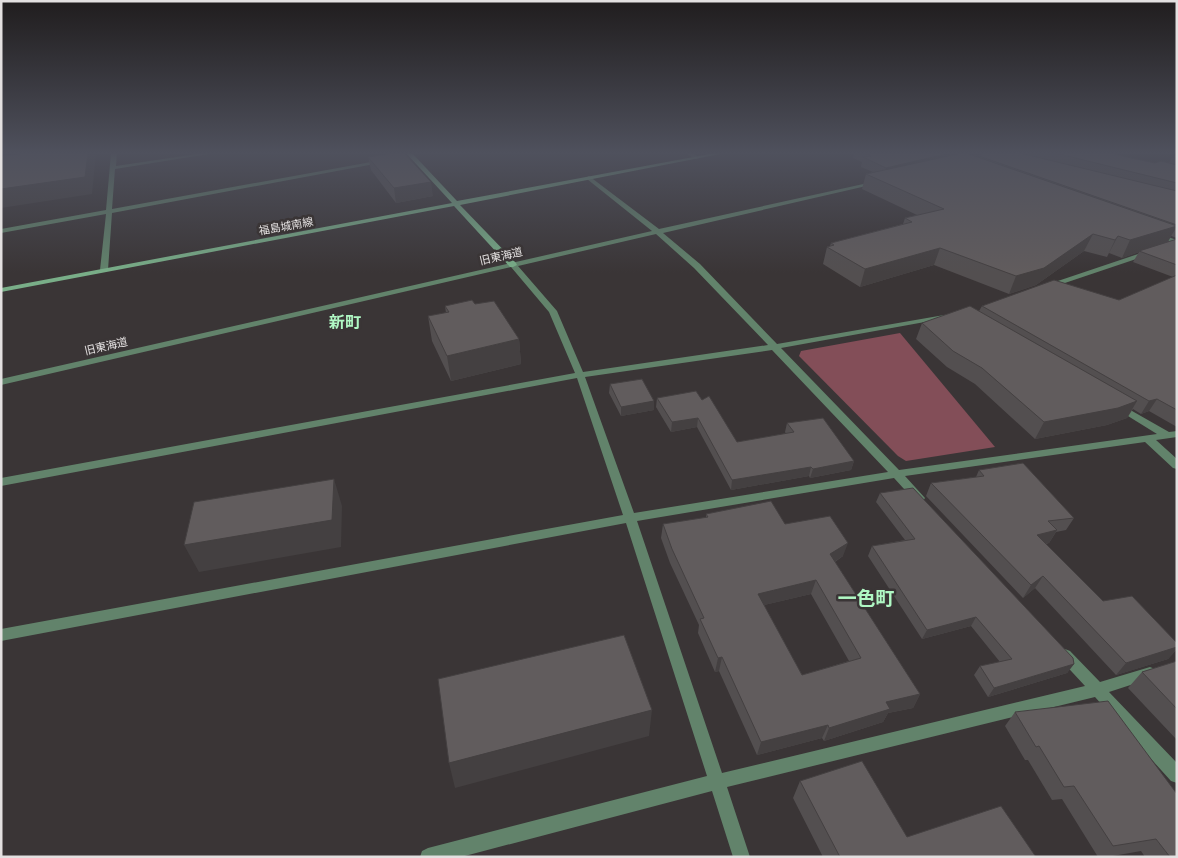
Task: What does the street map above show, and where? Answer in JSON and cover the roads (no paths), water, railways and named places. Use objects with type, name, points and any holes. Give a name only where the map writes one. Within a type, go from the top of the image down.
[{"type":"main road","points":[[445,193],[513,265]]},
{"type":"main road","name":"福島城南線","points":[[1,290],[515,193]]},
{"type":"street","points":[[104,270],[110,193]]},
{"type":"street","points":[[1,231],[212,193]]},
{"type":"street","points":[[608,193],[658,232],[697,266],[923,503]]},
{"type":"street","name":"旧東海道","points":[[1,382],[828,193]]},
{"type":"street","points":[[1149,232],[1170,246]]},
{"type":"street","points":[[1036,290],[1170,246]]},
{"type":"street","points":[[513,265],[553,311],[580,375],[630,518],[742,857]]},
{"type":"street","points":[[1,482],[580,375],[774,347],[961,314]]},
{"type":"street","points":[[1107,400],[1172,434]]},
{"type":"street","points":[[1,635],[630,518],[896,474],[1148,439],[1172,434]]},
{"type":"street","points":[[1148,439],[1177,465]]},
{"type":"street","points":[[1057,647],[1177,775]]},
{"type":"street","points":[[428,857],[716,782],[1097,690],[1168,667]]},
{"type":"district","name":"新町","points":[[345,322]]},
{"type":"district","name":"一色町","points":[[866,598]]}]
